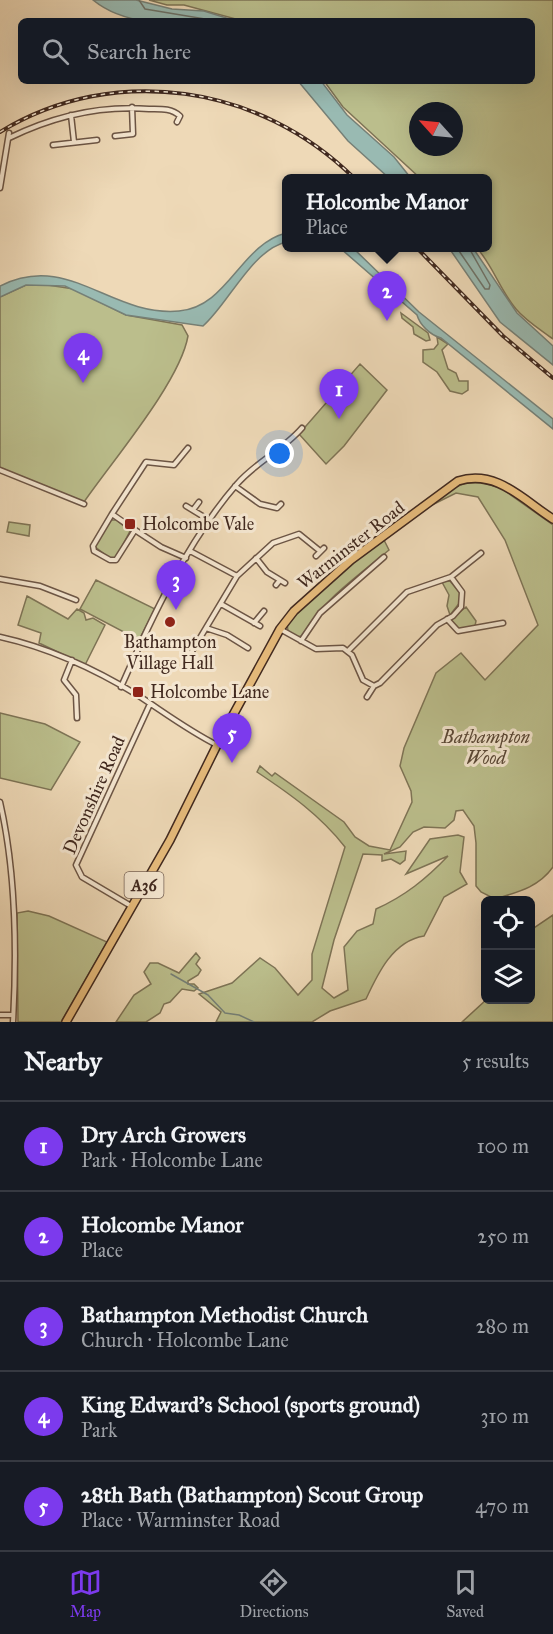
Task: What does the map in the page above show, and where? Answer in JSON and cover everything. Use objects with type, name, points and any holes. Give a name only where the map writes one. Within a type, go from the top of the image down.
[{"type":"highway","name":"Warminster Road","points":[[66,1022],[170,840],[216,745],[280,629],[294,610],[351,560],[458,481],[470,477],[494,480],[553,519]]},
{"type":"street","points":[[115,136],[133,134],[132,107]]},
{"type":"street","points":[[0,188],[9,135],[71,115],[94,110],[132,107],[171,110],[180,116],[177,122]]},
{"type":"street","points":[[71,115],[74,142]]},
{"type":"street","points":[[53,145],[97,140]]},
{"type":"street","points":[[121,687],[169,586],[209,520],[235,486],[256,465],[302,428]]},
{"type":"street","points":[[135,530],[116,560],[110,561],[94,551],[94,541],[146,462],[174,465],[188,448]]},
{"type":"street","points":[[0,470],[84,504]]},
{"type":"street","points":[[235,486],[260,504],[279,506],[271,514]]},
{"type":"street","points":[[193,510],[200,502]]},
{"type":"street","points":[[186,506],[209,520]]},
{"type":"street","points":[[112,514],[161,547],[186,558]]},
{"type":"street","points":[[188,658],[193,654],[237,576],[278,540],[299,534],[322,549],[316,556]]},
{"type":"street","points":[[190,551],[237,576]]},
{"type":"street","points":[[348,651],[407,592],[451,577],[481,553]]},
{"type":"street","points":[[301,641],[320,613],[384,557]]},
{"type":"street","points":[[256,558],[267,572],[285,583]]},
{"type":"street","points":[[367,698],[374,686],[380,683],[436,625],[461,607],[464,597],[451,577]]},
{"type":"street","points":[[0,579],[40,586],[76,600]]},
{"type":"street","points":[[276,585],[280,580]]},
{"type":"street","points":[[221,604],[260,626]]},
{"type":"street","points":[[254,623],[264,610]]},
{"type":"street","points":[[447,619],[458,631],[503,623]]},
{"type":"street","points":[[206,628],[248,648]]},
{"type":"street","points":[[280,629],[316,649],[340,646],[348,651],[363,681],[374,686]]},
{"type":"street","points":[[0,637],[37,645],[72,660],[216,745]]},
{"type":"street","points":[[72,660],[64,680],[76,695],[77,718]]},
{"type":"street","name":"Devonshire Road","points":[[132,907],[82,878],[76,865],[150,704]]},
{"type":"street","points":[[0,802],[9,849],[13,1022]]},
{"type":"street","points":[[0,1015],[14,1015]]},
{"type":"green space","points":[[149,0],[553,0],[553,339],[516,309],[480,252],[492,252],[492,174],[416,174],[343,107],[326,84],[535,84],[535,18],[232,18],[184,5],[167,5]]},
{"type":"green space","points":[[41,284],[74,289],[126,315],[182,325],[188,336],[182,355],[159,398],[84,502],[0,470],[0,297],[26,285]]},
{"type":"green space","points":[[401,313],[428,333],[430,340],[426,341],[414,334],[413,327],[402,318]]},
{"type":"green space","points":[[437,337],[448,344],[442,350],[448,369],[456,373],[459,381],[468,381],[468,390],[462,394],[450,391],[437,372],[423,362],[423,350],[434,349],[438,344]]},
{"type":"green space","points":[[360,364],[387,390],[344,446],[326,464],[299,434]]},
{"type":"green space","name":"Bathampton Wood","points":[[473,480],[501,488],[553,525],[553,867],[535,884],[512,894],[489,896],[481,892],[476,886],[474,826],[463,810],[456,811],[454,820],[445,828],[424,827],[413,832],[400,847],[384,854],[406,851],[405,860],[400,864],[391,859],[382,861],[382,855],[363,854],[334,940],[322,988],[334,998],[348,990],[344,947],[357,931],[373,924],[376,909],[415,886],[448,856],[406,874],[430,839],[458,835],[464,837],[460,872],[467,884],[444,897],[424,936],[413,939],[395,951],[381,969],[366,999],[330,1011],[312,1022],[216,1022],[221,1012],[199,994],[232,983],[260,958],[275,968],[298,995],[312,980],[312,954],[345,847],[315,815],[257,772],[260,766],[272,776],[275,773],[344,822],[355,837],[369,846],[390,850],[412,802],[411,791],[400,766],[404,748],[436,673],[461,653],[485,680],[538,625],[505,540],[478,497],[456,493],[432,505],[448,490]]},
{"type":"green space","points":[[111,520],[116,520],[130,531],[116,558],[111,559],[94,546]]},
{"type":"green space","points":[[9,522],[30,525],[29,536],[7,532]]},
{"type":"green space","points":[[384,540],[389,550],[330,600],[302,636],[297,637],[288,631],[287,623],[296,613],[357,557]]},
{"type":"green space","points":[[96,580],[155,609],[139,640],[80,609]]},
{"type":"green space","points":[[450,581],[460,593],[461,601],[450,615],[447,606],[449,595],[442,582]]},
{"type":"green space","points":[[27,596],[68,619],[77,609],[84,613],[86,620],[93,618],[105,625],[85,665],[39,643],[41,633],[18,625]]},
{"type":"green space","points":[[466,607],[476,621],[475,626],[458,629],[453,627],[451,619]]},
{"type":"green space","points":[[0,713],[45,724],[80,742],[51,790],[0,778]]},
{"type":"green space","points":[[28,911],[49,916],[107,942],[61,1022],[18,1022],[17,913]]},
{"type":"green space","points":[[553,915],[553,1022],[462,1022],[482,1004],[535,1004],[535,927]]},
{"type":"green space","points":[[196,953],[200,958],[196,964],[201,970],[198,975],[188,981],[188,984],[194,984],[198,988],[194,991],[182,989],[170,1002],[164,1004],[160,1013],[146,1022],[116,1022],[134,995],[151,984],[144,972],[150,963],[158,963],[179,973]]},
{"type":"water","points":[[93,0],[136,0],[172,9],[204,11],[226,18],[130,18],[108,10]]},
{"type":"water","points":[[300,84],[323,84],[347,115],[394,157],[408,174],[385,174],[348,141]]},
{"type":"water","points":[[282,235],[282,244],[273,247],[251,266],[203,326],[126,315],[65,286],[26,285],[0,297],[0,286],[25,277],[47,276],[69,280],[132,305],[154,310],[179,311],[196,307],[210,299],[257,250]]},
{"type":"water","points":[[345,252],[357,252],[419,312],[553,419],[553,429],[441,338],[429,332],[417,315]]},
{"type":"water","points":[[452,252],[476,252],[517,313],[553,346],[553,365],[500,322]]},
{"type":"waterway","points":[[171,974],[208,995],[225,1013],[239,1015],[254,1022]]},
{"type":"railway","points":[[0,132],[44,110],[91,97],[138,91],[185,94],[231,104],[275,122],[317,146],[349,174]]},
{"type":"railway","points":[[421,252],[503,336],[553,378]]},
{"type":"place","name":"Holcombe Manor","points":[[387,321]]},
{"type":"place","name":"King Edward's School (sports ground)","points":[[83,383]]},
{"type":"place","name":"Dry Arch Growers","points":[[339,419]]},
{"type":"place","name":"Holcombe Vale","points":[[130,524]]},
{"type":"place","name":"Bathampton Methodist Church","points":[[176,610]]},
{"type":"place","name":"Bathampton Village Hall","points":[[170,622]]},
{"type":"place","name":"Holcombe Lane","points":[[138,692]]},
{"type":"place","name":"28th Bath (Bathampton) Scout Group","points":[[232,763]]}]
